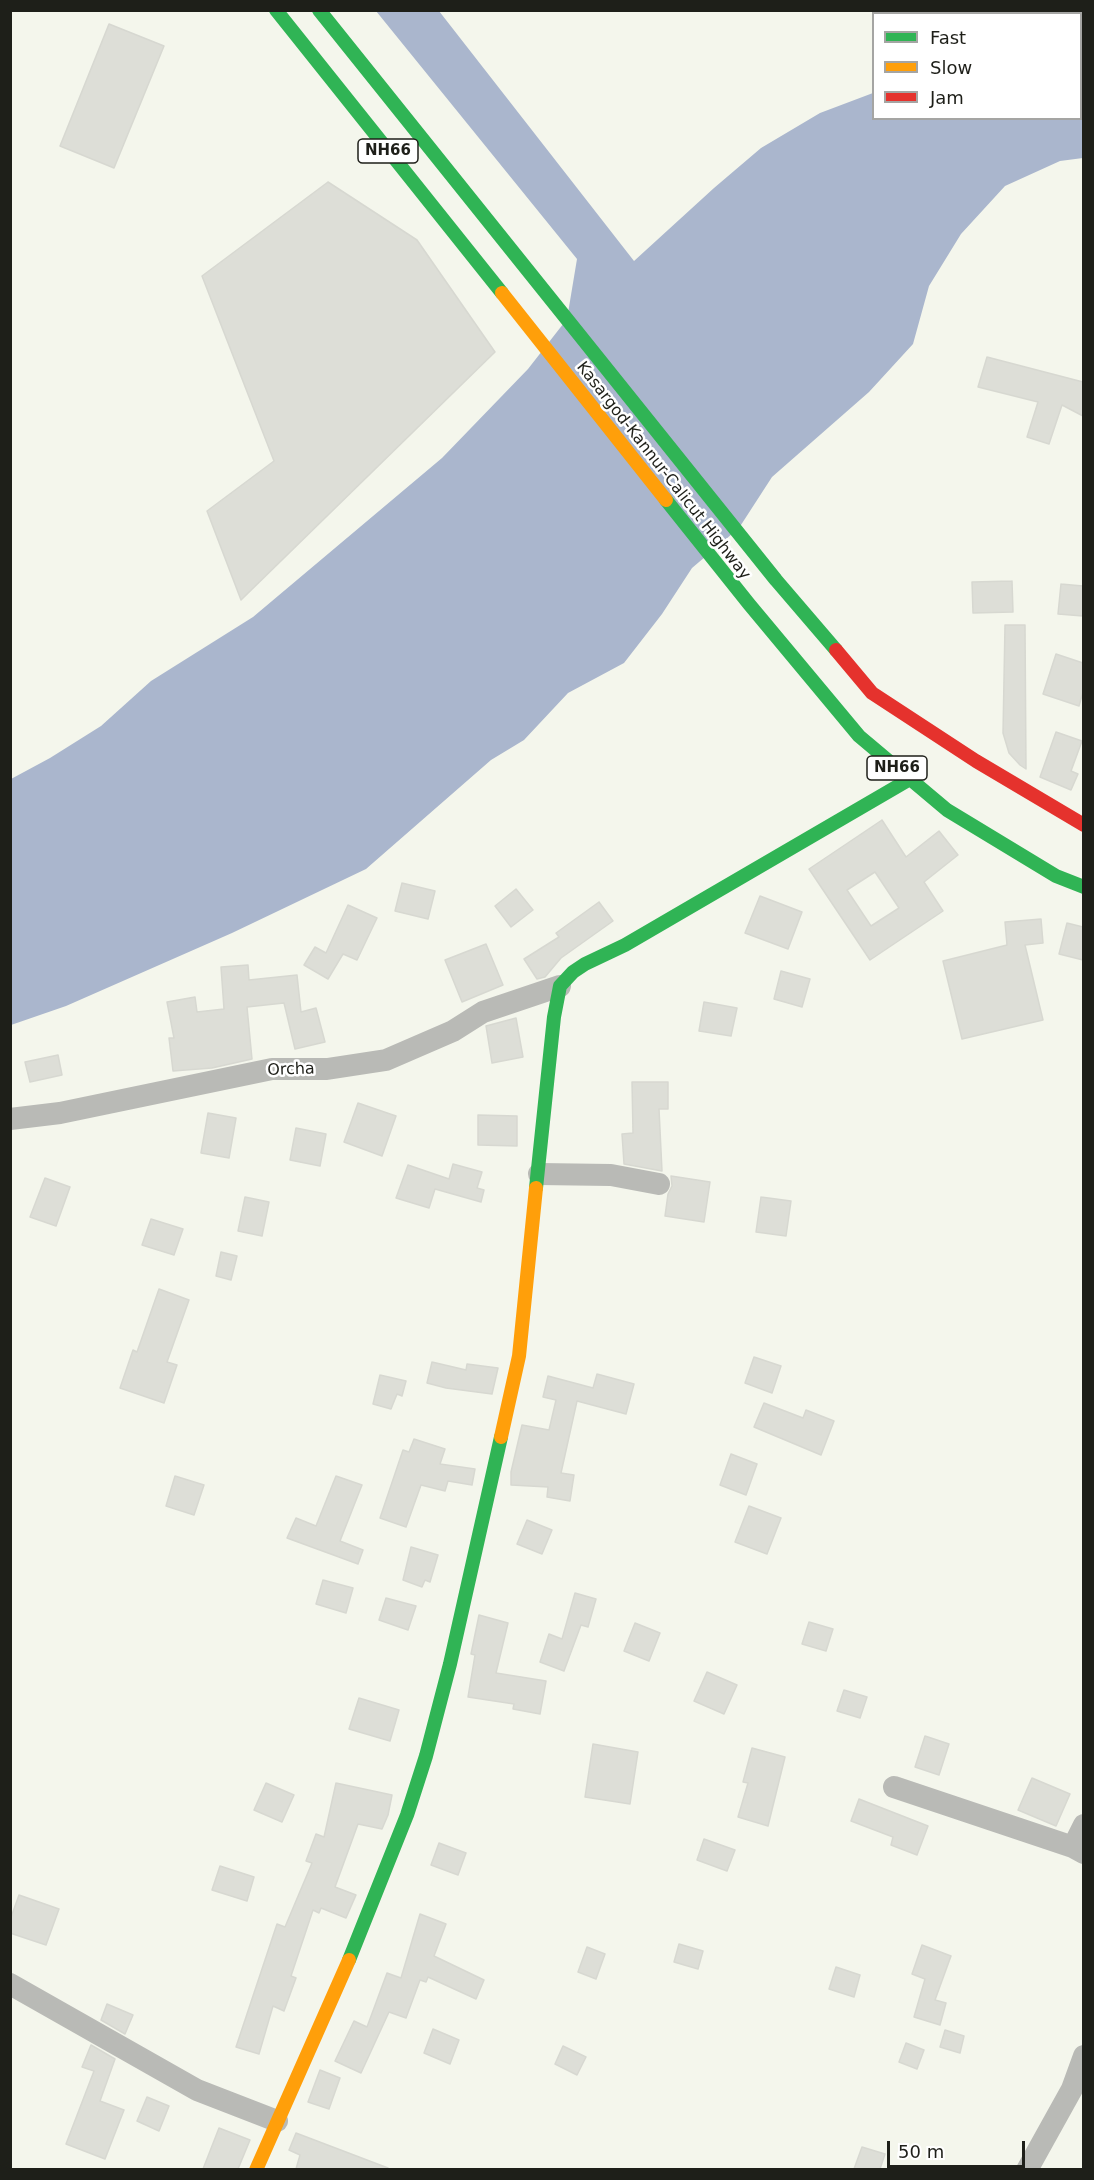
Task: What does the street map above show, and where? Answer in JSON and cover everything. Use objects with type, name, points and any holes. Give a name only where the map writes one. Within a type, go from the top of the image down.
[{"type":"main road","name":"Kasargod-Kannur-Calicut Highway","points":[[276,10],[749,604],[859,736],[947,810],[1056,876],[1083,887]]},
{"type":"main road","name":"Kasargod-Kannur-Calicut Highway","points":[[320,10],[776,580],[873,693],[976,761],[1083,825]]},
{"type":"main road","points":[[256,2169],[342,1978],[407,1815],[426,1756],[450,1664],[519,1356],[554,1017],[560,986],[573,972],[585,964],[625,945],[910,779]]},
{"type":"street","name":"Orcha","points":[[10,1119],[60,1113],[272,1069],[327,1069],[386,1060],[453,1031],[483,1012],[560,986]]},
{"type":"street","points":[[538,1174],[611,1175],[659,1184]]},
{"type":"street","points":[[894,1787],[1078,1850],[1083,1825]]},
{"type":"street","points":[[10,1984],[197,2090],[277,2121]]},
{"type":"street","points":[[1027,2169],[1072,2089],[1083,2055]]},
{"type":"water","points":[[376,11],[439,11],[634,261],[761,148],[820,113],[872,93],[872,120],[1082,120],[1083,31],[1083,158],[1060,161],[1005,186],[961,234],[929,286],[913,344],[869,392],[772,477],[739,528],[692,568],[662,614],[624,663],[568,693],[524,740],[491,760],[366,869],[232,933],[66,1006],[11,1025],[11,779],[101,726],[151,681],[253,617],[442,458],[528,369],[567,319],[577,259]]},
{"type":"building","points":[[109,24],[164,46],[114,168],[60,146]]},
{"type":"building","points":[[328,182],[417,240],[495,352],[241,600],[207,511],[274,461],[202,276]]},
{"type":"building","points":[[987,357],[1083,382],[1083,416],[1062,405],[1049,444],[1027,437],[1038,402],[978,387]]},
{"type":"building","points":[[1012,581],[1013,612],[973,613],[972,582]]},
{"type":"building","points":[[1061,584],[1083,586],[1083,616],[1058,614]]},
{"type":"building","points":[[1005,625],[1025,625],[1026,769],[1009,753],[1003,733]]},
{"type":"building","points":[[1056,654],[1083,663],[1083,692],[1079,706],[1043,694]]},
{"type":"building","points":[[1056,732],[1082,741],[1071,771],[1078,774],[1071,790],[1040,777]]},
{"type":"building","points":[[882,820],[906,857],[939,831],[958,855],[924,882],[943,911],[870,960],[809,869]],"holes":[[[875,872],[899,908],[871,926],[847,890]]]},
{"type":"building","points":[[402,883],[435,891],[428,919],[395,911]]},
{"type":"building","points":[[516,889],[533,910],[511,927],[495,906]]},
{"type":"building","points":[[760,896],[802,912],[788,949],[745,933]]},
{"type":"building","points":[[599,902],[613,921],[561,958],[545,977],[537,979],[524,959],[559,937],[556,933]]},
{"type":"building","points":[[348,905],[377,918],[357,960],[343,954],[328,979],[304,965],[315,947],[326,953]]},
{"type":"building","points":[[1041,919],[1043,943],[1025,945],[1043,1020],[962,1039],[943,961],[1007,945],[1005,922]]},
{"type":"building","points":[[1067,923],[1083,927],[1083,960],[1059,954]]},
{"type":"building","points":[[486,944],[503,985],[462,1002],[445,960]]},
{"type":"building","points":[[248,965],[249,980],[297,975],[301,1012],[316,1008],[325,1042],[295,1049],[284,1003],[247,1007],[252,1059],[212,1068],[173,1071],[169,1038],[174,1038],[167,1002],[195,997],[197,1012],[224,1009],[221,967]]},
{"type":"building","points":[[781,971],[810,979],[802,1007],[774,999]]},
{"type":"building","points":[[704,1002],[737,1008],[731,1036],[699,1031]]},
{"type":"building","points":[[516,1018],[523,1057],[492,1063],[486,1026]]},
{"type":"building","points":[[58,1055],[62,1075],[30,1082],[25,1062]]},
{"type":"building","points":[[632,1082],[668,1082],[668,1109],[659,1109],[662,1171],[624,1164],[622,1134],[633,1133]]},
{"type":"building","points":[[358,1103],[396,1116],[382,1156],[344,1142]]},
{"type":"building","points":[[208,1113],[236,1118],[229,1158],[201,1153]]},
{"type":"building","points":[[478,1115],[517,1116],[517,1146],[478,1145]]},
{"type":"building","points":[[296,1128],[326,1134],[320,1166],[290,1160]]},
{"type":"building","points":[[453,1164],[482,1172],[477,1188],[484,1190],[481,1202],[435,1189],[429,1208],[396,1198],[408,1165],[449,1179]]},
{"type":"building","points":[[671,1176],[710,1182],[704,1222],[665,1216],[668,1194],[672,1186]]},
{"type":"building","points":[[45,1178],[70,1187],[56,1226],[30,1217]]},
{"type":"building","points":[[245,1197],[269,1202],[262,1236],[238,1231]]},
{"type":"building","points":[[761,1197],[791,1201],[786,1236],[756,1232]]},
{"type":"building","points":[[151,1219],[183,1229],[174,1255],[142,1245]]},
{"type":"building","points":[[221,1252],[237,1256],[231,1280],[216,1276]]},
{"type":"building","points":[[159,1289],[189,1300],[167,1362],[177,1365],[164,1403],[120,1388],[133,1350],[137,1352]]},
{"type":"building","points":[[754,1357],[781,1366],[772,1393],[745,1383]]},
{"type":"building","points":[[432,1362],[466,1370],[467,1364],[498,1368],[492,1394],[427,1383]]},
{"type":"building","points":[[597,1374],[634,1384],[626,1414],[577,1401],[561,1473],[574,1475],[570,1501],[547,1497],[548,1487],[511,1485],[511,1472],[522,1425],[549,1430],[556,1400],[543,1397],[548,1376],[593,1388]]},
{"type":"building","points":[[380,1375],[406,1381],[402,1396],[397,1394],[391,1409],[373,1404]]},
{"type":"building","points":[[764,1403],[803,1418],[806,1410],[834,1421],[821,1455],[754,1427]]},
{"type":"building","points":[[414,1439],[445,1449],[440,1464],[475,1469],[472,1485],[448,1481],[445,1491],[421,1485],[406,1527],[380,1518],[403,1450],[409,1452]]},
{"type":"building","points":[[731,1454],[757,1464],[746,1495],[720,1485]]},
{"type":"building","points":[[175,1476],[204,1485],[194,1515],[166,1506]]},
{"type":"building","points":[[336,1476],[362,1485],[340,1541],[363,1550],[358,1564],[287,1538],[296,1518],[316,1526]]},
{"type":"building","points":[[749,1506],[781,1518],[767,1554],[735,1542]]},
{"type":"building","points":[[527,1520],[552,1530],[542,1554],[517,1544]]},
{"type":"building","points":[[411,1547],[438,1555],[430,1582],[425,1580],[422,1587],[403,1580]]},
{"type":"building","points":[[323,1580],[353,1588],[346,1613],[316,1604]]},
{"type":"building","points":[[575,1593],[596,1599],[588,1627],[581,1625],[564,1671],[540,1662],[549,1634],[562,1639]]},
{"type":"building","points":[[386,1598],[416,1606],[408,1630],[379,1620]]},
{"type":"building","points":[[479,1615],[508,1623],[496,1673],[546,1681],[540,1714],[513,1709],[514,1704],[468,1697],[475,1655],[471,1654]]},
{"type":"building","points":[[809,1622],[833,1629],[826,1651],[802,1644]]},
{"type":"building","points":[[635,1623],[660,1633],[649,1661],[624,1651]]},
{"type":"building","points":[[707,1672],[737,1685],[724,1714],[694,1701]]},
{"type":"building","points":[[844,1690],[867,1697],[860,1718],[837,1711]]},
{"type":"building","points":[[359,1698],[399,1710],[390,1741],[349,1729]]},
{"type":"building","points":[[925,1736],[949,1744],[939,1775],[915,1767]]},
{"type":"building","points":[[593,1744],[638,1752],[630,1804],[585,1797]]},
{"type":"building","points":[[752,1748],[785,1757],[768,1826],[738,1817],[748,1783],[743,1782]]},
{"type":"building","points":[[1032,1778],[1070,1794],[1056,1826],[1018,1810]]},
{"type":"building","points":[[266,1783],[294,1795],[282,1822],[254,1810]]},
{"type":"building","points":[[336,1783],[392,1795],[388,1815],[382,1829],[358,1824],[335,1887],[356,1895],[346,1918],[321,1908],[319,1913],[313,1910],[291,1976],[296,1978],[284,2011],[273,2006],[259,2054],[236,2047],[277,1924],[285,1927],[312,1863],[306,1861],[316,1834],[324,1837]]},
{"type":"building","points":[[859,1799],[928,1826],[917,1855],[891,1845],[893,1837],[851,1821]]},
{"type":"building","points":[[704,1839],[735,1850],[727,1871],[697,1860]]},
{"type":"building","points":[[439,1843],[466,1853],[458,1875],[431,1865]]},
{"type":"building","points":[[220,1866],[254,1877],[247,1901],[212,1890]]},
{"type":"building","points":[[19,1895],[59,1909],[46,1945],[10,1933],[10,1920]]},
{"type":"building","points":[[420,1914],[446,1924],[434,1956],[484,1980],[476,1999],[428,1977],[426,1982],[420,1980],[406,2018],[389,2012],[361,2073],[335,2061],[354,2021],[367,2027],[387,1973],[401,1978]]},
{"type":"building","points":[[679,1944],[703,1951],[698,1969],[674,1962]]},
{"type":"building","points":[[922,1945],[951,1956],[935,2000],[946,2003],[940,2025],[914,2017],[925,1979],[912,1974]]},
{"type":"building","points":[[587,1947],[605,1954],[596,1979],[578,1972]]},
{"type":"building","points":[[836,1967],[860,1975],[854,1997],[829,1989]]},
{"type":"building","points":[[107,2004],[133,2015],[125,2034],[101,2020]]},
{"type":"building","points":[[433,2029],[459,2040],[450,2064],[424,2053]]},
{"type":"building","points":[[945,2030],[964,2036],[960,2053],[940,2047]]},
{"type":"building","points":[[906,2043],[924,2050],[917,2069],[899,2062]]},
{"type":"building","points":[[91,2045],[115,2059],[100,2101],[124,2110],[105,2159],[66,2144],[94,2071],[82,2067]]},
{"type":"building","points":[[563,2046],[586,2057],[577,2075],[555,2064]]},
{"type":"building","points":[[320,2070],[340,2078],[329,2109],[308,2102]]},
{"type":"building","points":[[147,2097],[169,2106],[159,2131],[137,2121]]},
{"type":"building","points":[[219,2128],[250,2140],[238,2169],[203,2169]]},
{"type":"building","points":[[296,2133],[388,2169],[296,2169],[300,2155],[289,2150]]},
{"type":"building","points":[[862,2147],[885,2154],[880,2169],[854,2169]]},
{"type":"traffic: fast","points":[[276,10],[502,293]]},
{"type":"traffic: fast","points":[[319,10],[776,580],[836,650]]},
{"type":"traffic: fast","points":[[666,500],[859,736],[947,810],[1056,876],[1084,887]]},
{"type":"traffic: fast","points":[[536,1188],[554,1017],[560,986],[573,972],[585,964],[625,945],[910,779]]},
{"type":"traffic: fast","points":[[349,1960],[407,1815],[426,1756],[450,1664],[501,1437]]},
{"type":"traffic: slow","points":[[502,293],[666,500]]},
{"type":"traffic: slow","points":[[501,1437],[519,1356],[536,1188]]},
{"type":"traffic: slow","points":[[256,2170],[349,1960]]},
{"type":"traffic: jam","points":[[836,650],[872,693],[976,761],[1084,825]]}]
